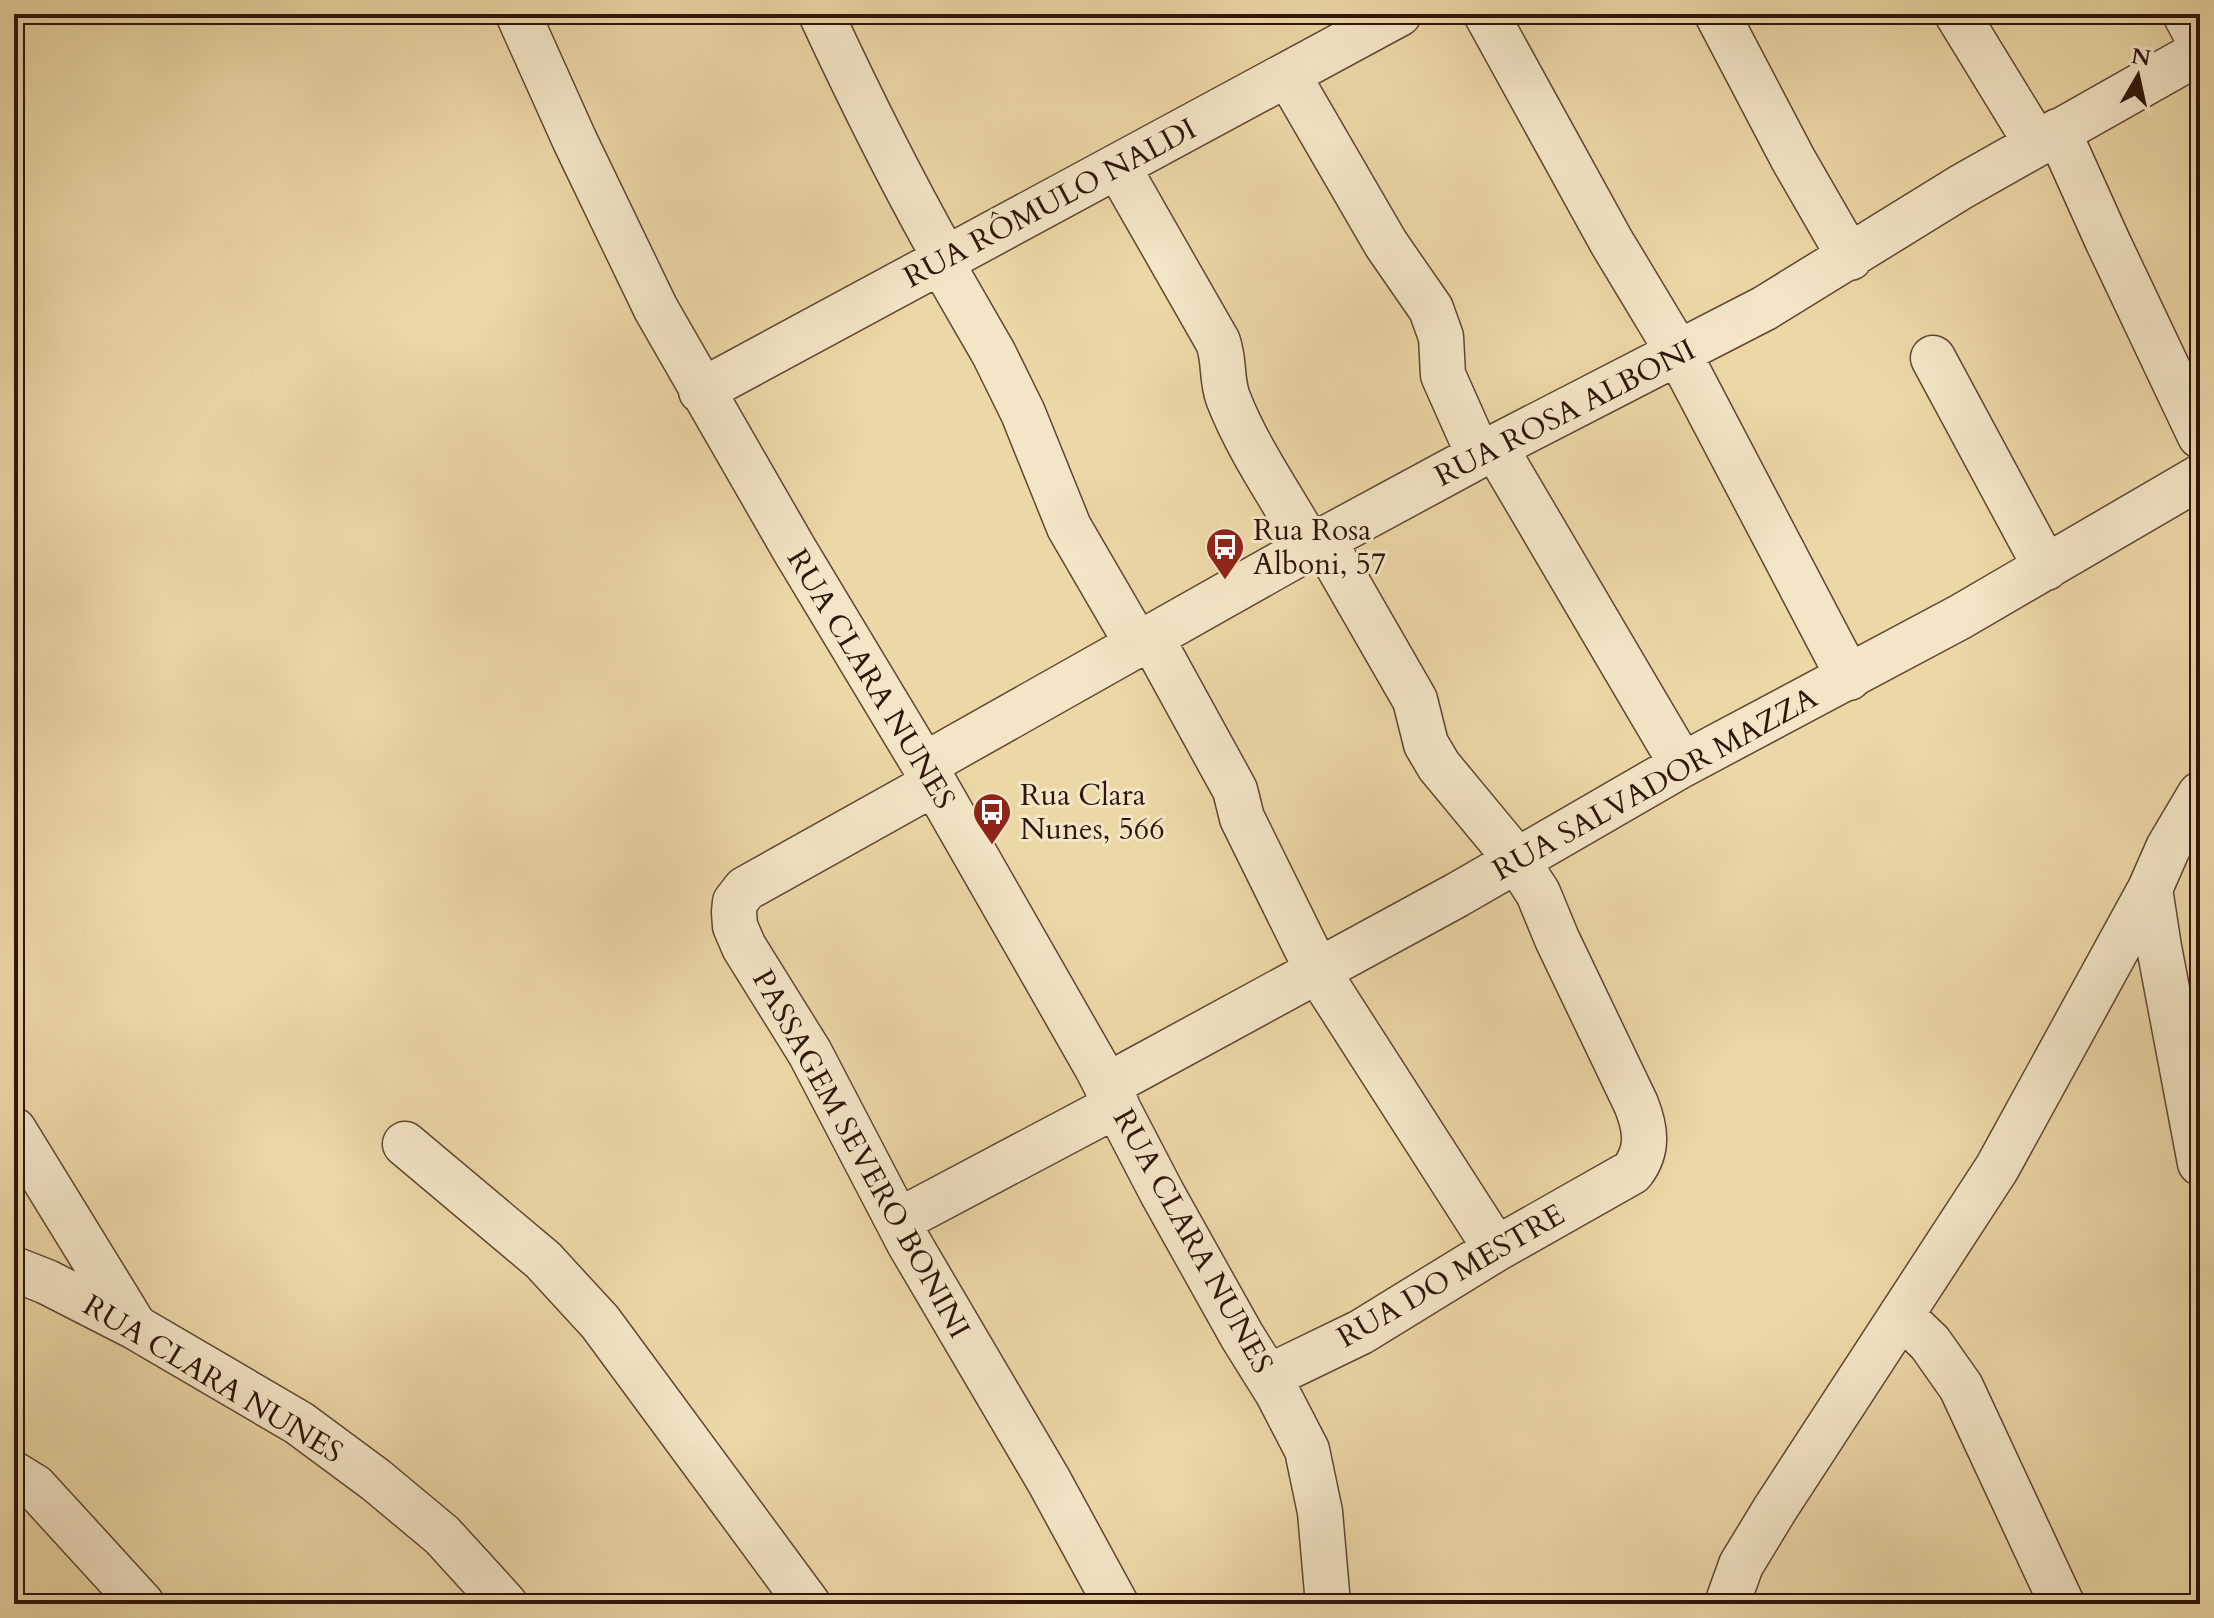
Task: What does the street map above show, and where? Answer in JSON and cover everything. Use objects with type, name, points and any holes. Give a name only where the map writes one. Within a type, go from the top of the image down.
[{"type":"street","name":"RUA CLARA NUNES","points":[[518,14],[656,309],[701,391],[929,774],[1112,1095],[1169,1206],[1307,1450],[1320,1512],[1328,1604]]},
{"type":"street","points":[[821,14],[850,78],[1023,413],[1069,527],[1144,640],[1235,790],[1242,818],[1317,970],[1496,1249]]},
{"type":"street","name":"RUA RÔMULO NALDI","points":[[701,391],[1399,14]]},
{"type":"street","points":[[1486,14],[1611,241],[1679,354],[1849,678]]},
{"type":"street","points":[[1717,14],[1793,159],[1850,258]]},
{"type":"street","points":[[1957,14],[2047,137],[2113,253],[2200,436]]},
{"type":"street","points":[[2185,14],[2200,42]]},
{"type":"street","name":"RUA ROSA ALBONI","points":[[929,774],[1144,640],[1487,452],[1765,308],[2047,137],[2200,52]]},
{"type":"street","points":[[1288,75],[1386,244],[1431,309],[1441,337],[1443,375],[1487,452],[1682,765]]},
{"type":"street","points":[[1118,167],[1218,342],[1224,360],[1224,382],[1228,396],[1244,432],[1415,700],[1426,744],[1439,766],[1516,859]]},
{"type":"street","points":[[1933,358],[2046,568]]},
{"type":"street","name":"RUA SALVADOR MAZZA","points":[[898,1221],[1317,970],[1596,817],[1682,765],[1849,678],[2046,568],[2200,477]]},
{"type":"street","name":"PASSAGEM SEVERO BONINI","points":[[929,774],[745,889],[735,902],[735,926],[744,947],[810,1053],[898,1221],[1049,1481],[1116,1604]]},
{"type":"street","points":[[1727,1604],[1741,1565],[1997,1168],[2200,794]]},
{"type":"street","name":"RUA DO MESTRE","points":[[1268,1377],[1361,1332],[1496,1249],[1632,1172],[1642,1160],[1645,1144],[1643,1122],[1538,893],[1516,859]]},
{"type":"street","points":[[2150,889],[2200,1163]]},
{"type":"street","points":[[14,1130],[135,1327]]},
{"type":"street","points":[[405,1144],[543,1260],[600,1322],[808,1604]]},
{"type":"street","name":"RUA CLARA NUNES","points":[[14,1269],[47,1282],[135,1327],[299,1423],[376,1480],[442,1535],[505,1604]]},
{"type":"street","points":[[1901,1315],[1915,1325],[1961,1387],[2062,1604]]},
{"type":"street","points":[[14,1474],[35,1487],[142,1604]]},
{"type":"place","name":"Rua Rosa Alboni, 57","points":[[1225,581]]},
{"type":"place","name":"Rua Clara Nunes, 566","points":[[992,846]]}]
